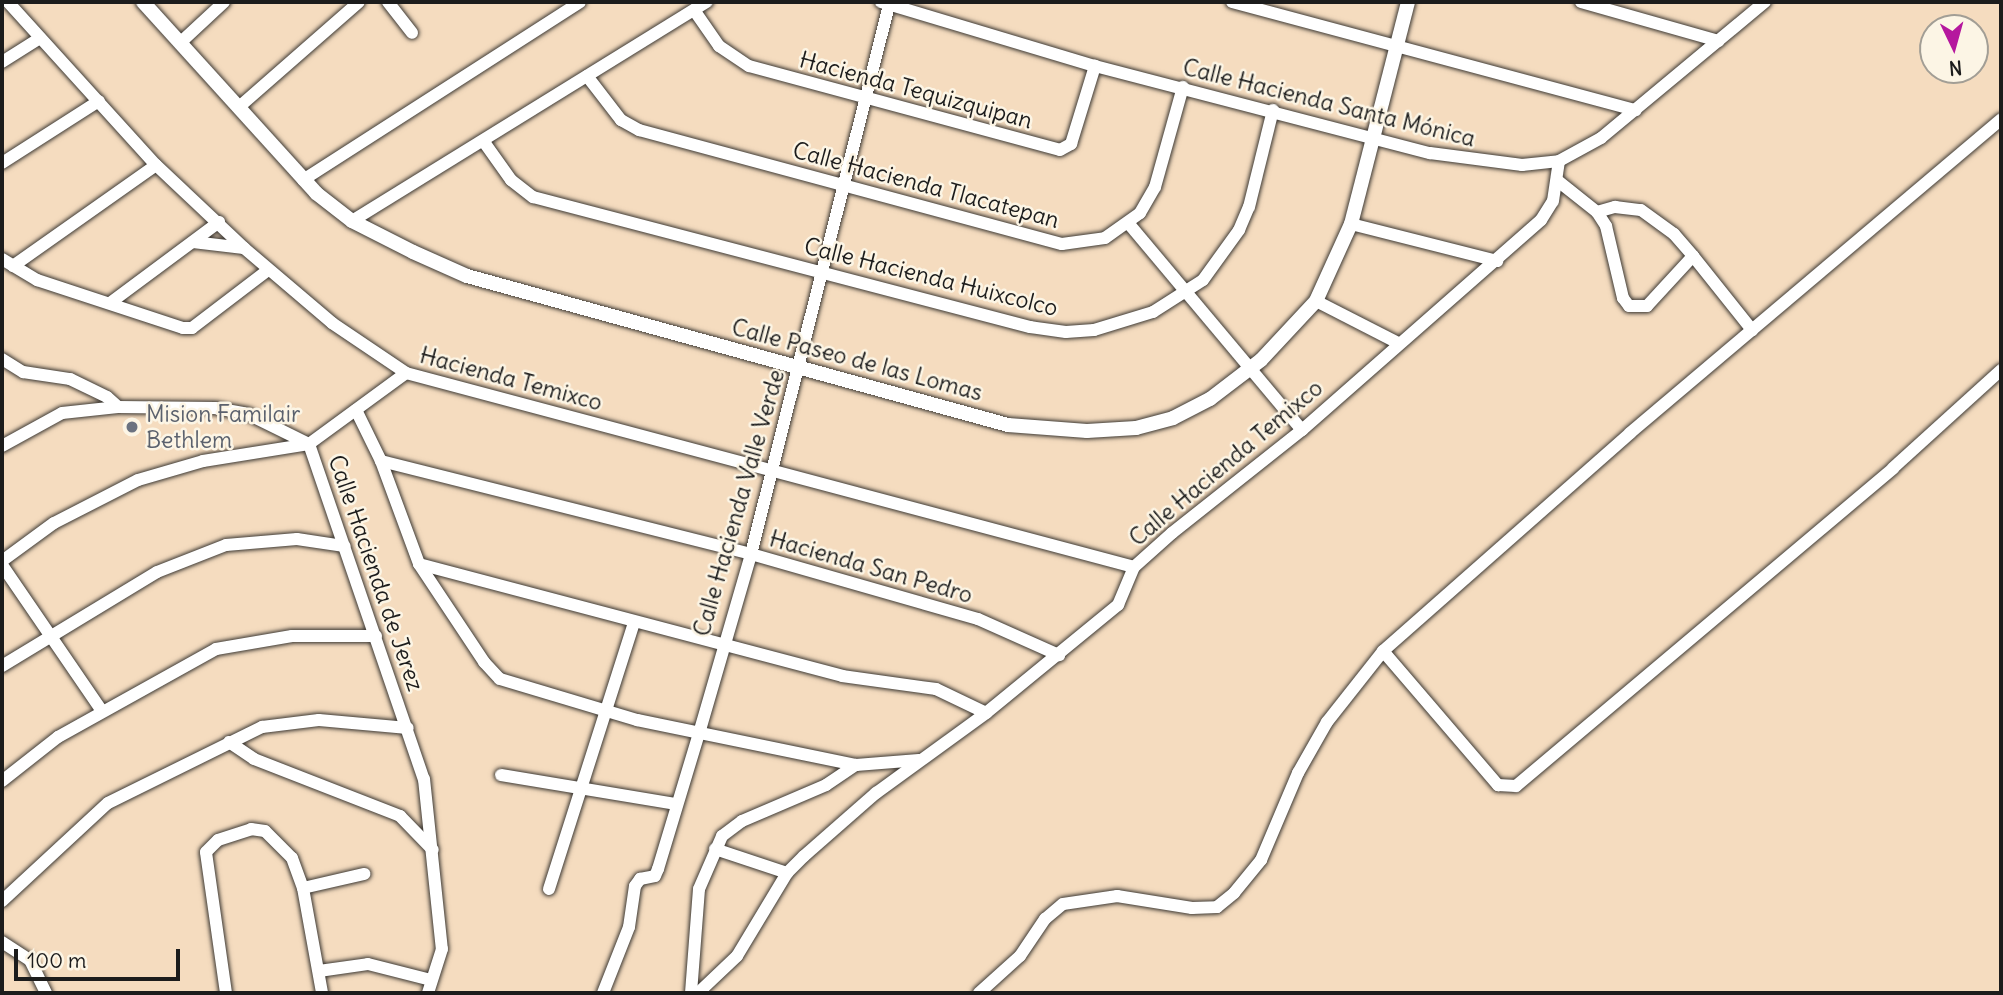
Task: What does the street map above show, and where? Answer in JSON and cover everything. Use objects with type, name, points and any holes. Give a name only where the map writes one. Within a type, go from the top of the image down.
[{"type":"main road","name":"Calle Paseo de las Lomas","points":[[143,2],[303,180],[352,220],[467,276],[1008,425],[1087,431],[1136,428],[1172,418],[1210,399],[1249,369],[1317,301],[1351,224],[1408,2]]},
{"type":"street","name":"Hacienda Temixco","points":[[8,2],[156,165],[244,248],[332,323],[406,373],[1134,567]]},
{"type":"street","points":[[181,42],[225,2]]},
{"type":"street","points":[[239,107],[359,2]]},
{"type":"street","points":[[388,2],[412,33]]},
{"type":"street","points":[[303,180],[580,2]]},
{"type":"street","points":[[352,220],[484,142],[707,2]]},
{"type":"street","points":[[1232,2],[1636,110]]},
{"type":"street","points":[[1581,2],[1719,41]]},
{"type":"street","name":"Calle Hacienda Santa Mónica","points":[[885,3],[1096,66],[1480,162],[1559,161],[1601,138],[1765,2]]},
{"type":"street","name":"Calle Hacienda Valle Verde","points":[[603,993],[629,927],[635,886],[640,879],[655,876],[700,730],[721,645],[751,554],[865,101],[885,3]]},
{"type":"street","name":"Hacienda Tequizquipan","points":[[694,10],[730,57],[865,101],[1060,150],[1071,144],[1096,66]]},
{"type":"street","points":[[2,62],[40,38]]},
{"type":"street","name":"Calle Hacienda Tlacatepan","points":[[587,76],[614,113],[639,130],[1062,244],[1085,244],[1129,224]]},
{"type":"street","points":[[1183,87],[1155,187],[1129,224],[1302,430]]},
{"type":"street","points":[[2,163],[99,101]]},
{"type":"street","name":"Calle Hacienda Huixcolco","points":[[484,142],[511,180],[533,197],[1030,327],[1066,332],[1126,322],[1188,293],[1239,230],[1273,110]]},
{"type":"street","points":[[979,993],[1020,956],[1045,919],[1063,904],[1117,896],[1205,907],[1217,906],[1234,892],[1261,860],[1298,773],[1327,722],[1383,652],[1752,330],[2001,119]]},
{"type":"street","name":"Calle Hacienda Temixco","points":[[698,993],[737,956],[787,873],[876,793],[986,713],[1118,604],[1134,567],[1185,521],[1302,430],[1541,220],[1553,201],[1559,161]]},
{"type":"street","points":[[156,165],[8,262],[37,280],[192,328],[268,270]]},
{"type":"street","points":[[1558,181],[1597,212],[1606,226],[1623,298],[1629,306],[1647,306],[1693,256]]},
{"type":"street","points":[[1597,212],[1615,207],[1641,211],[1674,234],[1752,330]]},
{"type":"street","points":[[110,303],[219,222]]},
{"type":"street","points":[[1351,224],[1497,261]]},
{"type":"street","points":[[190,242],[244,248]]},
{"type":"street","points":[[1317,301],[1398,343]]},
{"type":"street","points":[[5,367],[70,379],[107,397],[118,407]]},
{"type":"street","points":[[1383,652],[1498,785],[1516,786],[1893,468],[2001,370]]},
{"type":"street","points":[[102,712],[2,563],[54,523],[138,480],[203,461],[309,444],[406,373]]},
{"type":"street","name":"Calle Hacienda de Jerez","points":[[2,446],[62,413],[118,407],[215,408],[248,414],[309,444],[424,779],[442,949],[428,993]]},
{"type":"street","points":[[356,410],[381,460],[419,564],[484,662],[500,679],[603,709],[856,765],[922,760]]},
{"type":"street","name":"Hacienda San Pedro","points":[[381,460],[751,554],[978,619],[1059,654]]},
{"type":"street","points":[[2,666],[48,635],[157,572],[226,545],[297,539],[344,546]]},
{"type":"street","points":[[419,564],[842,676],[936,689],[986,713]]},
{"type":"street","points":[[549,889],[603,709],[635,622]]},
{"type":"street","points":[[2,781],[58,737],[201,655],[230,644],[292,636],[376,636]]},
{"type":"street","points":[[2,901],[108,803],[262,727],[290,722],[408,728]]},
{"type":"street","points":[[229,743],[254,759],[400,816],[433,850]]},
{"type":"street","points":[[691,993],[699,888],[722,836],[742,821],[826,785],[856,765]]},
{"type":"street","points":[[501,775],[581,785],[677,804]]},
{"type":"street","points":[[226,993],[206,852],[233,833],[265,831],[292,858],[303,888],[322,993]]},
{"type":"street","points":[[715,849],[787,873]]},
{"type":"street","points":[[303,888],[363,874]]},
{"type":"street","points":[[2,942],[30,960],[46,993]]},
{"type":"street","points":[[319,971],[368,964],[430,980]]},
{"type":"place","name":"Mision Familair Bethlem","points":[[132,427]]}]
